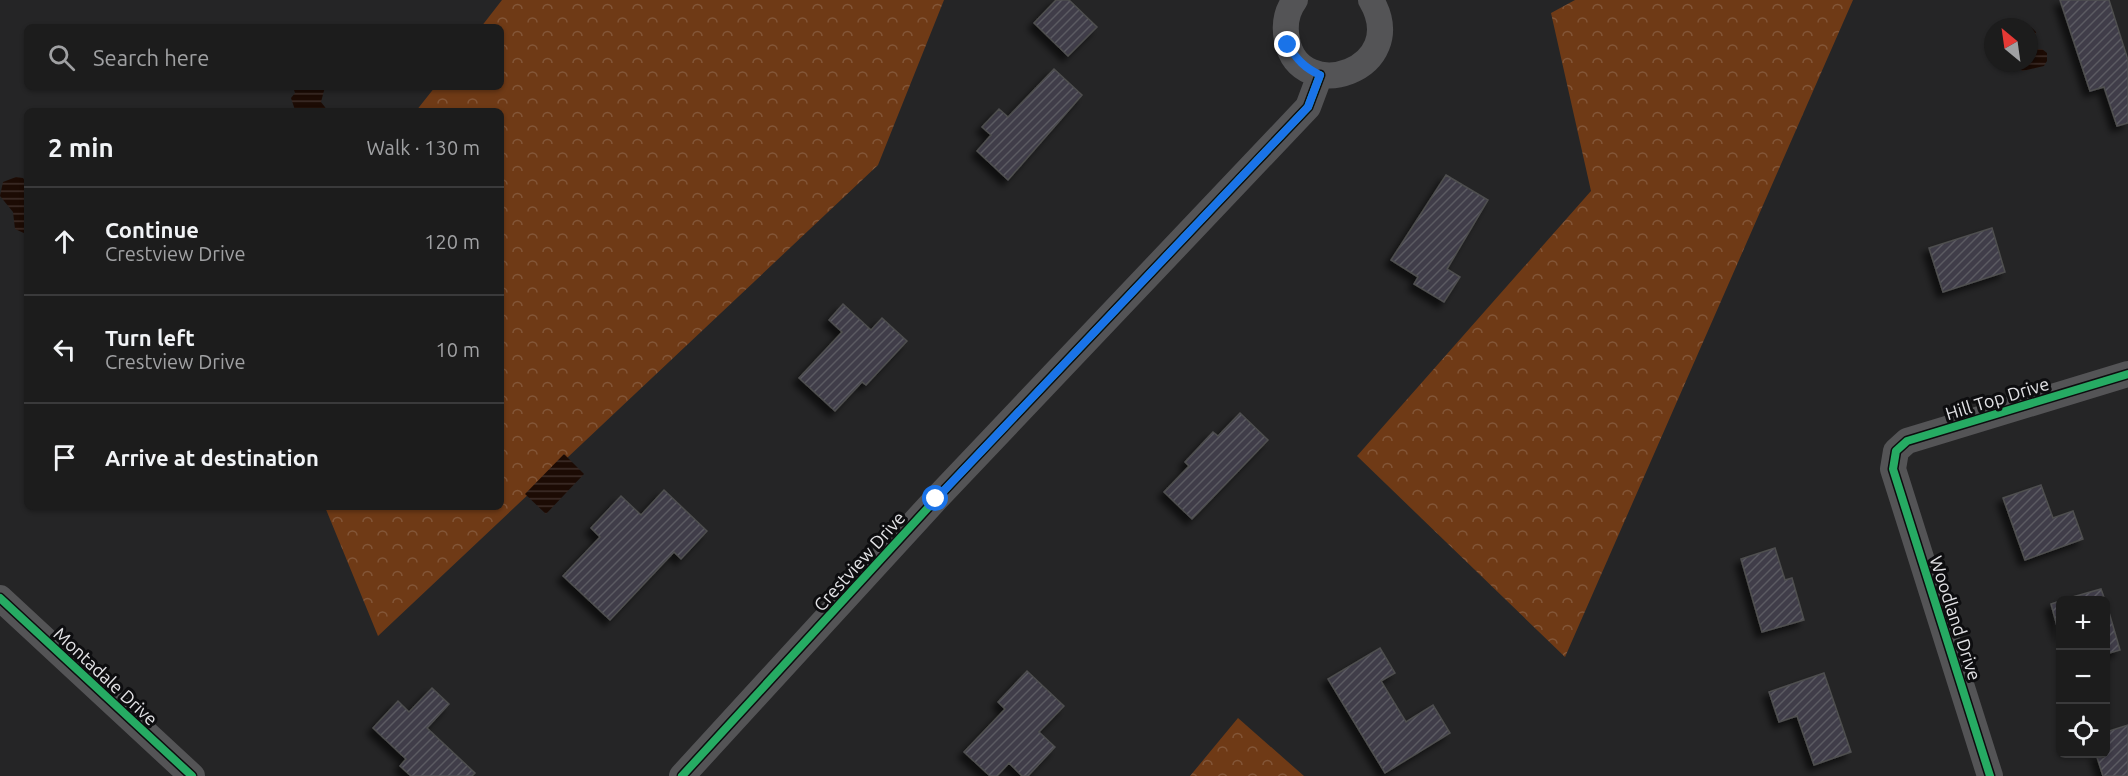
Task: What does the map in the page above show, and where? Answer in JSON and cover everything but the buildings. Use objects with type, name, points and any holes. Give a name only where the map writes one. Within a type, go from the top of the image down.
[{"type":"street","points":[[1295,0],[1287,16],[1285,31],[1288,45],[1307,69],[1320,75],[1337,76],[1353,72],[1366,62],[1376,48],[1380,33],[1378,16],[1371,0]]},
{"type":"street","name":"Crestview Drive","points":[[682,776],[936,499],[1308,107],[1320,75]]},
{"type":"street","name":"Hill Top Drive","points":[[1893,469],[1896,451],[1907,441],[2128,374]]},
{"type":"street","name":"Woodland Drive","points":[[1893,469],[1990,776]]},
{"type":"street","name":"Montadale Drive","points":[[0,598],[192,776]]},
{"type":"green space","points":[[502,0],[944,0],[878,165],[378,636],[326,510],[504,510],[504,108],[418,108],[433,90],[504,90],[504,24],[483,24]]},
{"type":"green space","points":[[1575,0],[1853,0],[1565,657],[1357,456],[1591,191],[1551,13]]},
{"type":"green space","points":[[1238,718],[1304,776],[1190,776]]},
{"type":"shaded area","points":[[2038,49],[2047,53],[2044,66],[2038,67]]},
{"type":"shaded area","points":[[294,90],[324,90],[321,102],[326,108],[294,108],[291,98],[295,93]]},
{"type":"shaded area","points":[[16,177],[24,180],[24,233],[15,229],[13,212],[0,196],[3,182]]},
{"type":"shaded area","points":[[564,454],[584,474],[546,514],[525,494]]},
{"type":"cycle path","points":[[682,776],[936,499],[1308,107],[1320,75]]},
{"type":"cycle path","points":[[1990,776],[1893,469],[1896,451],[1907,441],[2128,374]]},
{"type":"cycle path","points":[[0,598],[192,776]]},
{"type":"route","points":[[936,499],[1308,107],[1320,75],[1307,69],[1288,45]]}]
